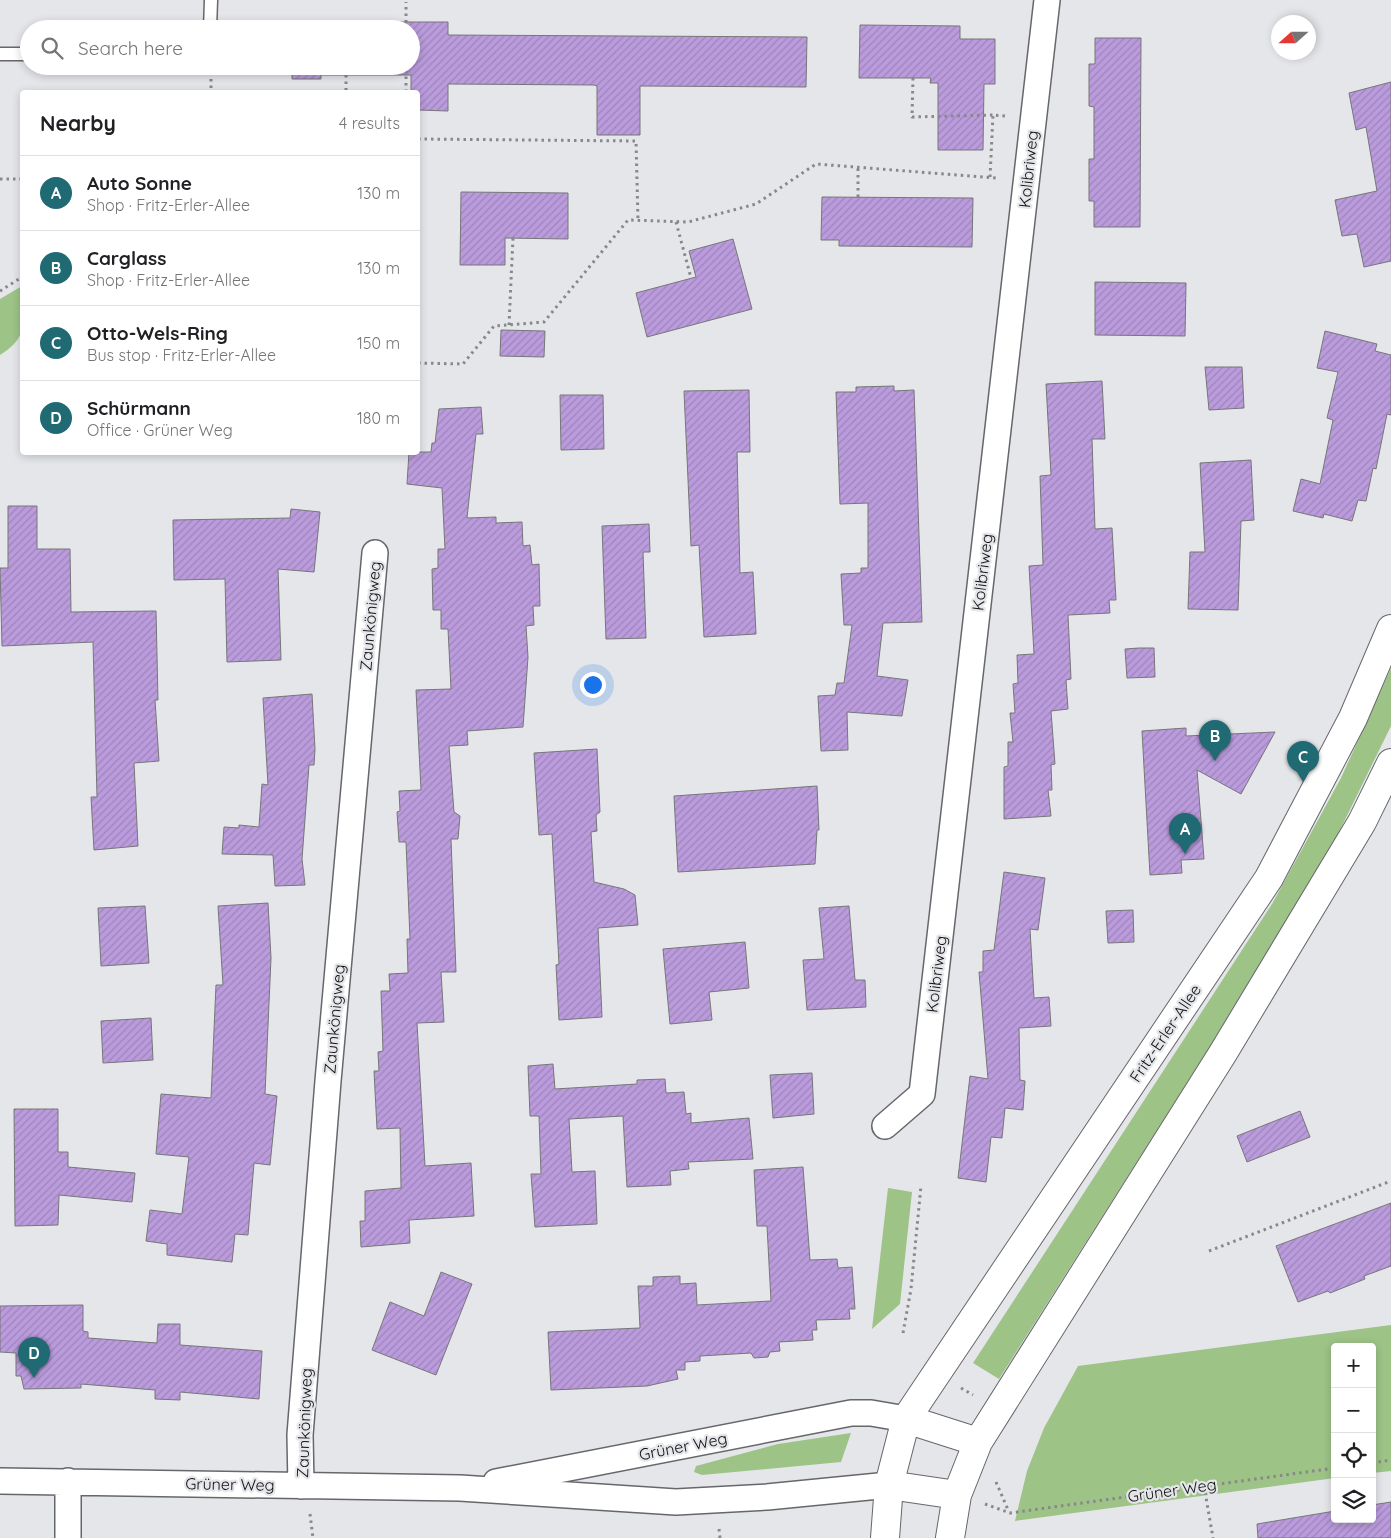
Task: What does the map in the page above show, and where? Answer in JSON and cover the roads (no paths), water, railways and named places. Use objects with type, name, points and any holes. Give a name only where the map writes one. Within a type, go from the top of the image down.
[{"type":"street","name":"Kolibriweg","points":[[885,1126],[922,1094],[1047,0]]},
{"type":"street","name":"Zaunkönigweg","points":[[301,1486],[300,1435],[328,1081],[375,553]]},
{"type":"street","name":"Fritz-Erler-Allee","points":[[885,1538],[889,1485],[906,1419],[1269,878],[1353,718],[1391,629]]},
{"type":"street","points":[[950,1538],[957,1495],[978,1442],[1223,1053],[1362,822],[1391,763]]},
{"type":"street","name":"Grüner Weg","points":[[460,1488],[851,1413],[872,1413],[906,1419]]},
{"type":"street","points":[[906,1419],[978,1442]]},
{"type":"street","name":"Grüner Weg","points":[[0,1481],[460,1488],[676,1502],[767,1497],[889,1485]]},
{"type":"street","points":[[68,1481],[68,1538]]},
{"type":"street","points":[[889,1485],[957,1495]]},
{"type":"lane","points":[[210,20],[211,0]]},
{"type":"lane","points":[[0,54],[20,54]]},
{"type":"place","name":"Carglass","points":[[1215,761]]},
{"type":"place","name":"Otto-Wels-Ring","points":[[1303,782]]},
{"type":"place","name":"Auto Sonne","points":[[1185,854]]},
{"type":"place","name":"Schürmann","points":[[34,1378]]}]
